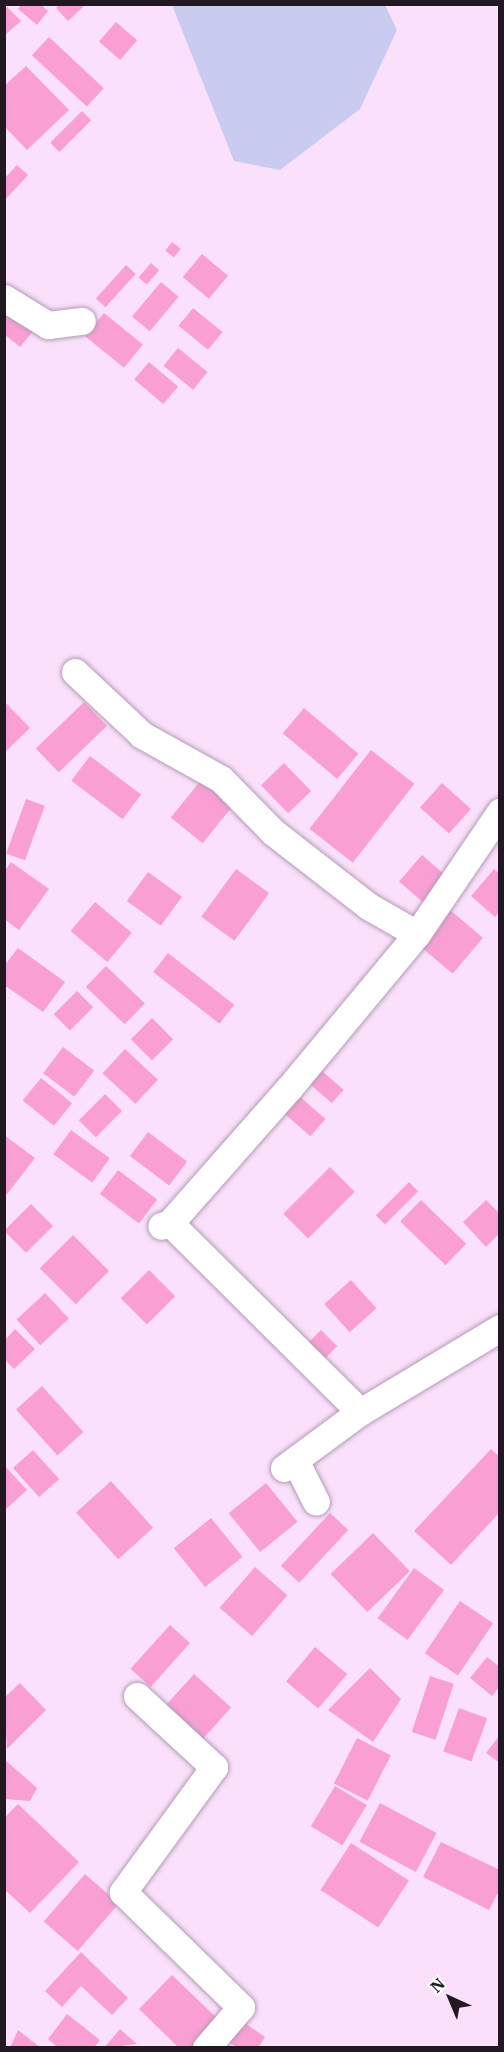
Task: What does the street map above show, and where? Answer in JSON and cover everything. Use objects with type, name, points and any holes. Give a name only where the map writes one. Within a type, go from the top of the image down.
[{"type":"street","points":[[4,298],[48,325],[82,321]]},
{"type":"street","points":[[75,672],[142,735],[221,779],[273,832],[368,906],[417,934]]},
{"type":"street","points":[[360,1412],[166,1225],[417,934],[500,812]]},
{"type":"street","points":[[316,1502],[290,1466],[360,1412],[500,1328]]},
{"type":"street","points":[[137,1696],[214,1767],[123,1892],[241,2007],[206,2048]]},
{"type":"water","points":[[172,5],[385,5],[397,30],[360,109],[280,170],[234,161]]},
{"type":"building","points":[[4,4],[21,21],[4,36]]},
{"type":"building","points":[[22,4],[40,4],[48,11],[37,25],[18,9]]},
{"type":"building","points":[[60,4],[81,4],[83,7],[68,21],[56,8]]},
{"type":"building","points":[[116,22],[137,40],[120,60],[99,42]]},
{"type":"building","points":[[49,37],[104,88],[87,106],[32,55]]},
{"type":"building","points":[[26,66],[69,110],[27,150],[4,126],[4,86]]},
{"type":"building","points":[[82,111],[91,120],[59,152],[50,143]]},
{"type":"building","points":[[17,165],[28,175],[5,200],[5,178]]},
{"type":"building","points":[[172,242],[181,249],[174,257],[165,251]]},
{"type":"building","points":[[202,254],[228,276],[209,299],[183,277]]},
{"type":"building","points":[[151,263],[159,270],[147,285],[139,277]]},
{"type":"building","points":[[126,265],[136,274],[106,307],[96,298]]},
{"type":"building","points":[[161,282],[179,297],[150,331],[132,316]]},
{"type":"building","points":[[4,306],[35,329],[20,347],[4,334]]},
{"type":"building","points":[[193,308],[223,332],[208,350],[179,326]]},
{"type":"building","points":[[104,313],[143,344],[124,368],[85,336]]},
{"type":"building","points":[[178,348],[208,372],[193,390],[164,366]]},
{"type":"building","points":[[149,362],[178,386],[163,404],[134,380]]},
{"type":"building","points":[[4,701],[30,728],[4,753]]},
{"type":"building","points":[[84,702],[107,726],[59,772],[36,749]]},
{"type":"building","points":[[304,708],[358,754],[337,779],[283,733]]},
{"type":"building","points":[[371,750],[414,784],[353,863],[309,829]]},
{"type":"building","points":[[90,756],[141,795],[122,819],[71,781]]},
{"type":"building","points":[[284,763],[311,791],[288,813],[261,785]]},
{"type":"building","points":[[206,774],[238,800],[203,843],[171,818]]},
{"type":"building","points":[[442,783],[471,809],[449,834],[420,808]]},
{"type":"building","points":[[26,799],[45,806],[25,860],[6,854]]},
{"type":"building","points":[[422,855],[446,876],[423,902],[399,881]]},
{"type":"building","points":[[11,862],[49,889],[19,930],[4,919],[4,872]]},
{"type":"building","points":[[236,869],[269,893],[234,941],[201,917]]},
{"type":"building","points":[[494,869],[500,874],[500,911],[495,917],[471,896]]},
{"type":"building","points":[[148,872],[182,897],[161,926],[127,901]]},
{"type":"building","points":[[95,902],[132,933],[107,962],[71,931]]},
{"type":"building","points":[[450,910],[483,938],[453,974],[420,946]]},
{"type":"building","points":[[18,948],[65,982],[43,1012],[4,985],[4,966]]},
{"type":"building","points":[[168,953],[234,1005],[219,1024],[153,972]]},
{"type":"building","points":[[106,966],[145,1004],[125,1024],[86,987]]},
{"type":"building","points":[[77,991],[93,1007],[70,1031],[54,1014]]},
{"type":"building","points":[[152,1018],[173,1039],[152,1060],[131,1039]]},
{"type":"building","points":[[63,1047],[94,1070],[74,1097],[43,1073]]},
{"type":"building","points":[[125,1049],[158,1080],[135,1104],[102,1073]]},
{"type":"building","points":[[321,1070],[344,1090],[332,1103],[309,1084]]},
{"type":"building","points":[[41,1078],[72,1103],[54,1126],[23,1101]]},
{"type":"building","points":[[105,1094],[122,1111],[96,1137],[79,1120]]},
{"type":"building","points":[[299,1096],[325,1119],[310,1136],[284,1113]]},
{"type":"building","points":[[71,1130],[110,1158],[92,1182],[53,1154]]},
{"type":"building","points":[[148,1132],[187,1161],[169,1185],[130,1156]]},
{"type":"building","points":[[4,1135],[35,1158],[4,1198]]},
{"type":"building","points":[[330,1167],[355,1192],[308,1238],[283,1214]]},
{"type":"building","points":[[118,1170],[157,1199],[139,1223],[100,1194]]},
{"type":"building","points":[[409,1182],[418,1191],[385,1224],[376,1215]]},
{"type":"building","points":[[421,1200],[466,1244],[445,1265],[400,1222]]},
{"type":"building","points":[[486,1200],[500,1214],[500,1233],[486,1247],[463,1222]]},
{"type":"building","points":[[31,1204],[53,1226],[26,1253],[4,1231]]},
{"type":"building","points":[[73,1235],[109,1271],[76,1304],[40,1268]]},
{"type":"building","points":[[149,1270],[175,1296],[147,1324],[121,1298]]},
{"type":"building","points":[[351,1280],[376,1308],[350,1332],[324,1304]]},
{"type":"building","points":[[45,1293],[69,1319],[40,1345],[16,1320]]},
{"type":"building","points":[[15,1329],[35,1349],[14,1369],[5,1360],[5,1340]]},
{"type":"building","points":[[321,1330],[337,1346],[322,1361],[306,1345]]},
{"type":"building","points":[[42,1386],[83,1432],[57,1455],[16,1409]]},
{"type":"building","points":[[491,1449],[500,1457],[500,1512],[451,1565],[414,1531]]},
{"type":"building","points":[[33,1450],[59,1479],[39,1497],[13,1468]]},
{"type":"building","points":[[4,1465],[27,1490],[4,1511]]},
{"type":"building","points":[[111,1481],[153,1528],[118,1559],[76,1512]]},
{"type":"building","points":[[266,1483],[297,1522],[260,1552],[229,1513]]},
{"type":"building","points":[[330,1513],[348,1530],[299,1583],[281,1566]]},
{"type":"building","points":[[211,1518],[242,1557],[205,1587],[174,1548]]},
{"type":"building","points":[[373,1533],[410,1571],[367,1612],[331,1574]]},
{"type":"building","points":[[255,1567],[287,1595],[252,1636],[220,1608]]},
{"type":"building","points":[[414,1568],[444,1590],[407,1640],[378,1618]]},
{"type":"building","points":[[460,1601],[493,1623],[458,1676],[425,1653]]},
{"type":"building","points":[[170,1625],[190,1643],[151,1687],[131,1669]]},
{"type":"building","points":[[315,1647],[347,1674],[318,1708],[286,1681]]},
{"type":"building","points":[[487,1657],[500,1667],[500,1686],[492,1696],[470,1678]]},
{"type":"building","points":[[370,1668],[401,1699],[373,1742],[328,1710]]},
{"type":"building","points":[[194,1674],[231,1707],[200,1742],[163,1709]]},
{"type":"building","points":[[430,1676],[454,1684],[436,1740],[412,1732]]},
{"type":"building","points":[[20,1683],[46,1710],[7,1749],[4,1698]]},
{"type":"building","points":[[459,1708],[487,1718],[471,1761],[443,1751]]},
{"type":"building","points":[[500,1735],[500,1763],[486,1753]]},
{"type":"building","points":[[357,1738],[391,1755],[368,1801],[334,1783]]},
{"type":"building","points":[[4,1759],[37,1788],[30,1801],[4,1799]]},
{"type":"building","points":[[335,1786],[367,1805],[343,1845],[311,1826]]},
{"type":"building","points":[[380,1803],[437,1833],[416,1872],[359,1842]]},
{"type":"building","points":[[18,1804],[79,1862],[30,1913],[4,1889],[4,1818]]},
{"type":"building","points":[[441,1842],[500,1870],[500,1889],[489,1910],[423,1877]]},
{"type":"building","points":[[351,1843],[409,1881],[378,1928],[321,1890]]},
{"type":"building","points":[[85,1874],[119,1904],[78,1951],[44,1922]]},
{"type":"building","points":[[81,1952],[128,1998],[112,2015],[81,1986],[62,2007],[45,1991]]},
{"type":"building","points":[[172,1975],[220,2021],[195,2048],[179,2048],[139,2009]]},
{"type":"building","points":[[67,2014],[100,2040],[94,2048],[58,2048],[48,2039]]},
{"type":"building","points":[[239,2019],[265,2037],[258,2048],[237,2048],[225,2039]]},
{"type":"building","points":[[120,2029],[137,2044],[104,2048]]},
{"type":"building","points":[[18,2030],[41,2048],[10,2048]]}]
